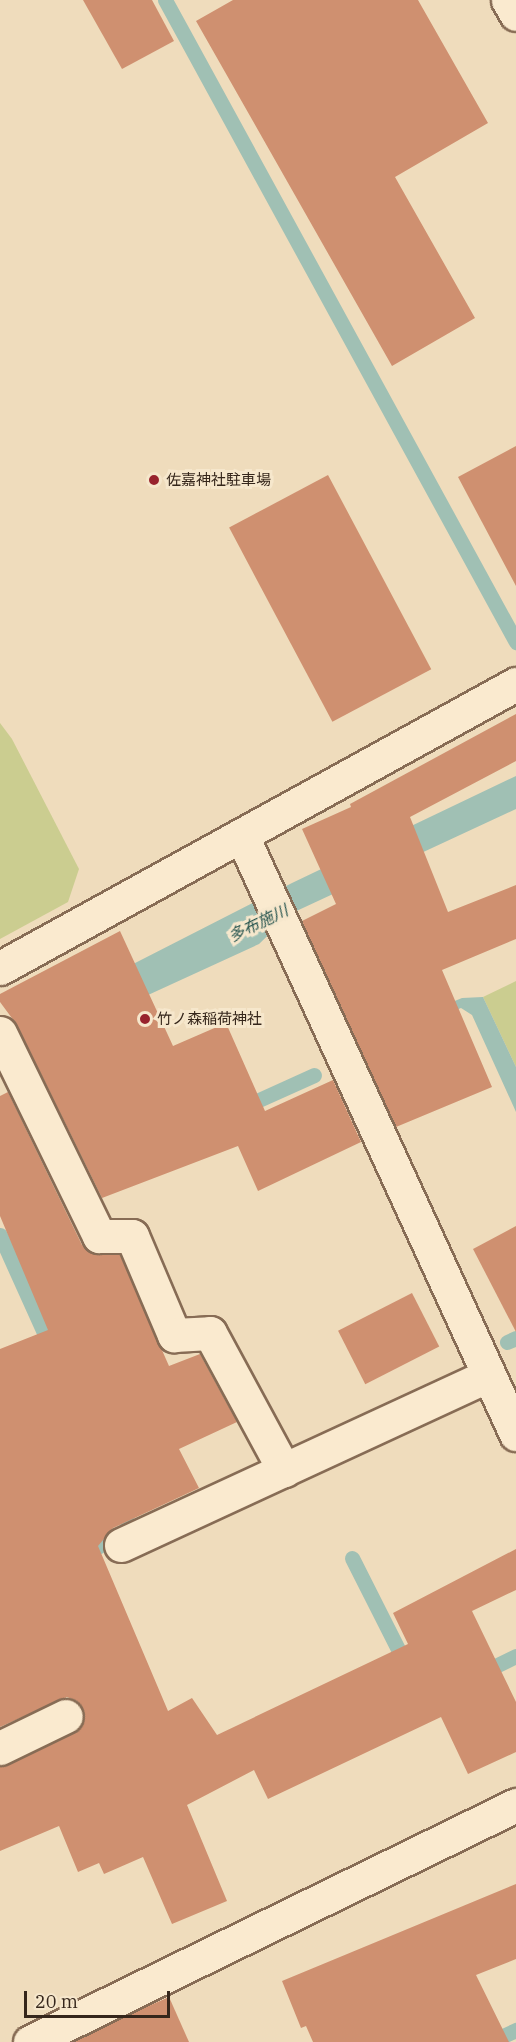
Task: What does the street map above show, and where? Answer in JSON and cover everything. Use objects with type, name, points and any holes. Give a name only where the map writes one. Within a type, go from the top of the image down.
[{"type":"street","points":[[508,0],[516,14]]},
{"type":"street","points":[[0,968],[516,684]]},
{"type":"street","points":[[242,836],[516,1434]]},
{"type":"street","points":[[0,1033],[99,1236],[132,1236],[174,1335],[210,1333],[284,1470]]},
{"type":"street","points":[[121,1545],[489,1375]]},
{"type":"street","points":[[0,1748],[66,1716]]},
{"type":"street","points":[[30,2042],[516,1805]]},
{"type":"green space","points":[[0,723],[12,739],[79,869],[68,902],[0,939]]},
{"type":"green space","points":[[516,981],[516,1067],[483,997]]},
{"type":"water","name":"多布施川","points":[[516,776],[516,809],[290,914],[259,944],[0,1063],[0,1032],[292,883]]},
{"type":"water","points":[[483,997],[516,1067],[516,1112],[472,1015],[461,1008],[363,1048],[360,1040],[462,998]]},
{"type":"building","points":[[83,0],[152,0],[174,41],[122,69]]},
{"type":"building","points":[[233,0],[418,0],[488,123],[395,177],[475,318],[392,366],[196,21]]},
{"type":"building","points":[[516,446],[516,586],[458,477]]},
{"type":"building","points":[[328,475],[431,669],[332,722],[229,528]]},
{"type":"building","points":[[516,714],[516,761],[410,817],[448,912],[516,885],[516,939],[442,970],[492,1087],[396,1127],[302,921],[336,904],[302,829],[351,807],[350,804]]},
{"type":"building","points":[[120,931],[173,1046],[226,1023],[265,1111],[333,1080],[361,1142],[258,1191],[238,1146],[102,1198],[17,1025],[0,1002],[0,994]]},
{"type":"building","points":[[8,1092],[82,1245],[98,1255],[120,1255],[169,1366],[200,1354],[237,1422],[179,1449],[199,1488],[113,1528],[98,1546],[168,1711],[192,1698],[217,1735],[408,1644],[393,1613],[516,1549],[516,1590],[472,1611],[516,1702],[516,1752],[468,1774],[441,1717],[268,1799],[254,1770],[187,1805],[227,1901],[172,1924],[143,1857],[104,1874],[99,1863],[78,1872],[59,1826],[0,1851],[0,1767],[74,1733],[85,1717],[77,1701],[67,1697],[0,1727],[0,1349],[48,1330],[0,1216],[0,1096]]},
{"type":"building","points":[[516,1226],[516,1332],[473,1249]]},
{"type":"building","points":[[412,1293],[439,1346],[365,1384],[338,1331]]},
{"type":"building","points":[[516,1884],[516,1959],[476,1975],[509,2042],[313,2042],[306,2026],[301,2028],[282,1981]]},
{"type":"building","points":[[169,1997],[189,2042],[73,2042],[128,2015]]},
{"type":"waterway","points":[[165,0],[516,642]]},
{"type":"waterway","points":[[241,1108],[314,1075]]},
{"type":"waterway","points":[[0,1235],[52,1350]]},
{"type":"waterway","points":[[507,1342],[516,1338]]},
{"type":"waterway","points":[[80,1557],[130,1528],[119,1504]]},
{"type":"waterway","points":[[352,1558],[406,1665]]},
{"type":"waterway","points":[[479,1674],[516,1656]]},
{"type":"waterway","points":[[490,2042],[516,2030]]},
{"type":"place","name":"佐嘉神社駐車場","points":[[154,480]]},
{"type":"place","name":"竹ノ森稲荷神社","points":[[145,1019]]}]
